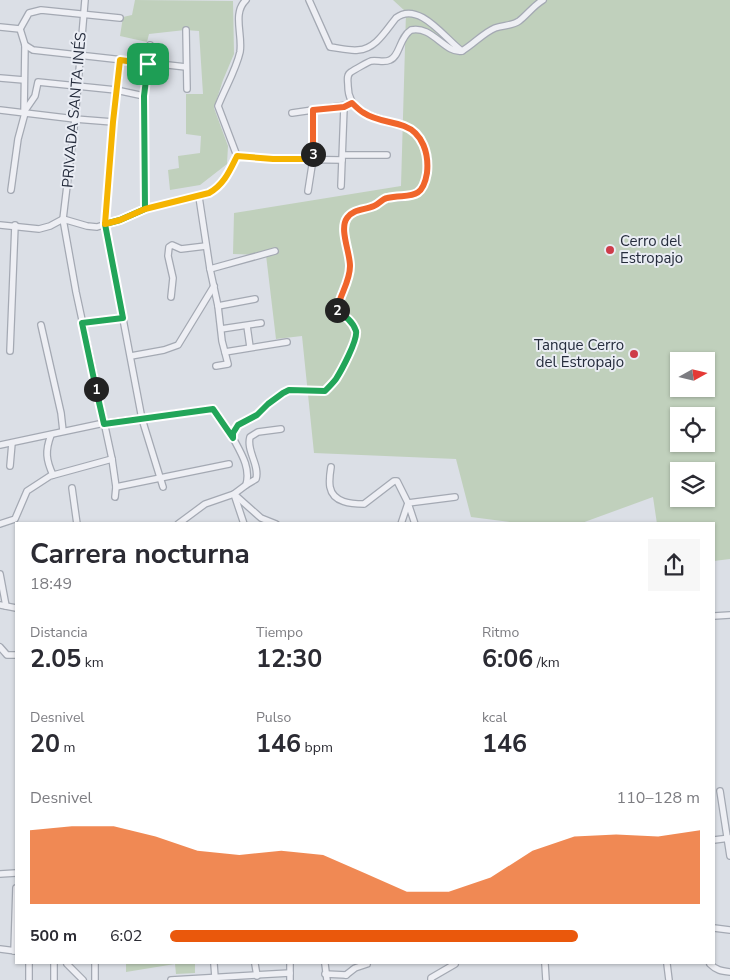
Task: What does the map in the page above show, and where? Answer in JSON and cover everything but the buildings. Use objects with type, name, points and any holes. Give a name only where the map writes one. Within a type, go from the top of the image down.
[{"type":"street","name":"PRIVADA SANTA INÉS","points":[[85,0],[75,119],[63,219],[82,323],[112,459],[116,486],[115,497]]},
{"type":"street","points":[[0,225],[15,225],[39,229],[63,219],[97,227],[120,220],[145,209],[199,197],[218,187],[227,176],[237,156],[218,106],[240,50],[239,10],[246,0]]},
{"type":"street","points":[[308,0],[330,47],[358,50],[365,48],[377,42],[400,15],[409,13],[428,20],[453,45],[462,51]]},
{"type":"street","points":[[233,438],[233,433],[238,425],[257,415],[283,393],[289,390],[325,391],[336,380],[353,345],[356,332],[350,320],[337,312],[339,301],[349,278],[350,266],[344,222],[355,211],[372,207],[388,198],[412,196],[420,191],[426,180],[428,159],[422,141],[415,133],[402,125],[384,121],[364,113],[352,103],[348,90],[348,76],[350,72],[368,62],[390,61],[394,58],[403,37],[411,30],[420,28],[451,48],[462,51],[473,45],[489,31],[518,22],[532,7],[543,0]]},
{"type":"street","points":[[25,113],[25,46],[20,29],[29,14],[35,11],[83,13],[120,18]]},
{"type":"street","points":[[0,27],[20,29]]},
{"type":"street","points":[[186,30],[187,89]]},
{"type":"street","points":[[145,209],[144,96],[150,45]]},
{"type":"street","points":[[25,46],[34,50],[186,67]]},
{"type":"street","points":[[120,60],[105,224],[142,419],[163,487]]},
{"type":"street","points":[[0,78],[24,80]]},
{"type":"street","points":[[12,190],[18,139],[25,113],[35,96],[38,82],[116,90],[144,96]]},
{"type":"street","points":[[292,113],[344,107],[352,103]]},
{"type":"street","points":[[341,186],[344,107]]},
{"type":"street","points":[[0,110],[113,122]]},
{"type":"street","points":[[308,191],[313,159],[313,110]]},
{"type":"street","points":[[237,156],[273,159],[313,159],[387,155]]},
{"type":"street","points":[[199,197],[210,269],[218,306],[220,329],[228,364],[216,366]]},
{"type":"street","points":[[10,351],[15,225]]},
{"type":"street","points":[[171,296],[173,278],[168,256],[169,247],[172,245],[181,249],[206,246]]},
{"type":"street","points":[[210,269],[275,251]]},
{"type":"street","points":[[131,356],[164,350],[178,345],[214,286]]},
{"type":"street","points":[[218,306],[255,299]]},
{"type":"street","points":[[82,323],[123,318]]},
{"type":"street","points":[[220,329],[261,323]]},
{"type":"street","points":[[41,325],[61,413],[63,431]]},
{"type":"street","points":[[246,326],[250,347]]},
{"type":"street","points":[[225,352],[287,342]]},
{"type":"street","points":[[0,443],[12,443],[104,424],[213,409],[233,438],[247,468],[248,478],[246,486]]},
{"type":"street","points":[[181,522],[205,504],[234,494],[257,477],[249,445],[250,437],[258,432],[281,429]]},
{"type":"street","points":[[51,435],[47,447],[47,461],[53,475]]},
{"type":"street","points":[[10,466],[12,443]]},
{"type":"street","points":[[0,524],[15,519],[27,492],[53,475],[112,459]]},
{"type":"street","points":[[116,486],[228,464]]},
{"type":"street","points":[[330,467],[330,489],[335,496],[347,503],[364,504],[394,481],[397,481],[408,503],[414,522]]},
{"type":"street","points":[[72,488],[77,522]]},
{"type":"street","points":[[234,494],[243,522]]},
{"type":"street","points":[[234,494],[261,518],[271,522]]},
{"type":"street","points":[[408,503],[455,497]]},
{"type":"street","points":[[402,522],[408,503]]},
{"type":"street","points":[[0,574],[3,605]]},
{"type":"street","points":[[715,616],[730,615]]},
{"type":"street","points":[[0,648],[7,655],[15,655]]},
{"type":"street","points":[[720,791],[729,839],[730,856]]},
{"type":"street","points":[[715,840],[729,839]]},
{"type":"street","points":[[0,874],[15,874]]},
{"type":"street","points":[[715,928],[730,930]]},
{"type":"street","points":[[0,949],[15,951]]},
{"type":"street","points":[[29,964],[29,980]]},
{"type":"street","points":[[54,964],[54,980]]},
{"type":"street","points":[[67,964],[83,980]]},
{"type":"street","points":[[95,964],[95,980]]},
{"type":"street","points":[[214,964],[215,977]]},
{"type":"street","points":[[255,964],[259,977]]},
{"type":"street","points":[[171,980],[215,977],[290,977],[290,964]]},
{"type":"street","points":[[325,964],[326,977],[345,977],[355,968],[367,964]]},
{"type":"street","points":[[431,980],[431,978],[455,964]]},
{"type":"street","points":[[545,964],[546,980]]},
{"type":"street","points":[[666,964],[670,980]]},
{"type":"street","points":[[710,964],[720,971],[730,972]]},
{"type":"green space","points":[[135,0],[233,1],[234,54],[214,108],[228,146],[227,164],[200,185],[170,190],[168,170],[179,168],[178,156],[200,153],[201,136],[186,134],[186,94],[203,94],[199,31],[185,30],[149,34],[147,42],[120,36],[123,17],[132,15]]},
{"type":"green space","points":[[393,0],[730,0],[730,559],[715,561],[715,522],[657,522],[653,497],[584,522],[510,522],[471,517],[456,459],[314,453],[302,336],[276,339],[266,255],[233,254],[234,213],[401,186],[406,12]]},
{"type":"green space","points":[[126,964],[175,964],[126,972]]},
{"type":"green space","points":[[175,964],[195,964],[195,973],[176,974]]},
{"type":"place","name":"Cerro del Estropajo","points":[[610,250]]},
{"type":"place","name":"Tanque Cerro del Estropajo","points":[[634,354]]},
{"type":"route","points":[[148,64],[120,60],[105,224],[120,220],[145,209],[209,193],[218,187],[227,176],[237,156],[273,159],[313,159],[313,110],[344,107],[352,103],[364,113],[409,128],[422,141],[428,159],[426,180],[420,191],[412,196],[381,200],[372,207],[355,211],[344,222],[350,266],[349,278],[339,301],[337,312],[350,320],[356,332],[353,345],[336,380],[325,391],[289,390],[283,393],[257,415],[238,425],[233,433],[233,438],[213,409],[104,424],[82,323],[123,318],[105,224],[120,220],[145,209],[144,96],[148,64]]}]
